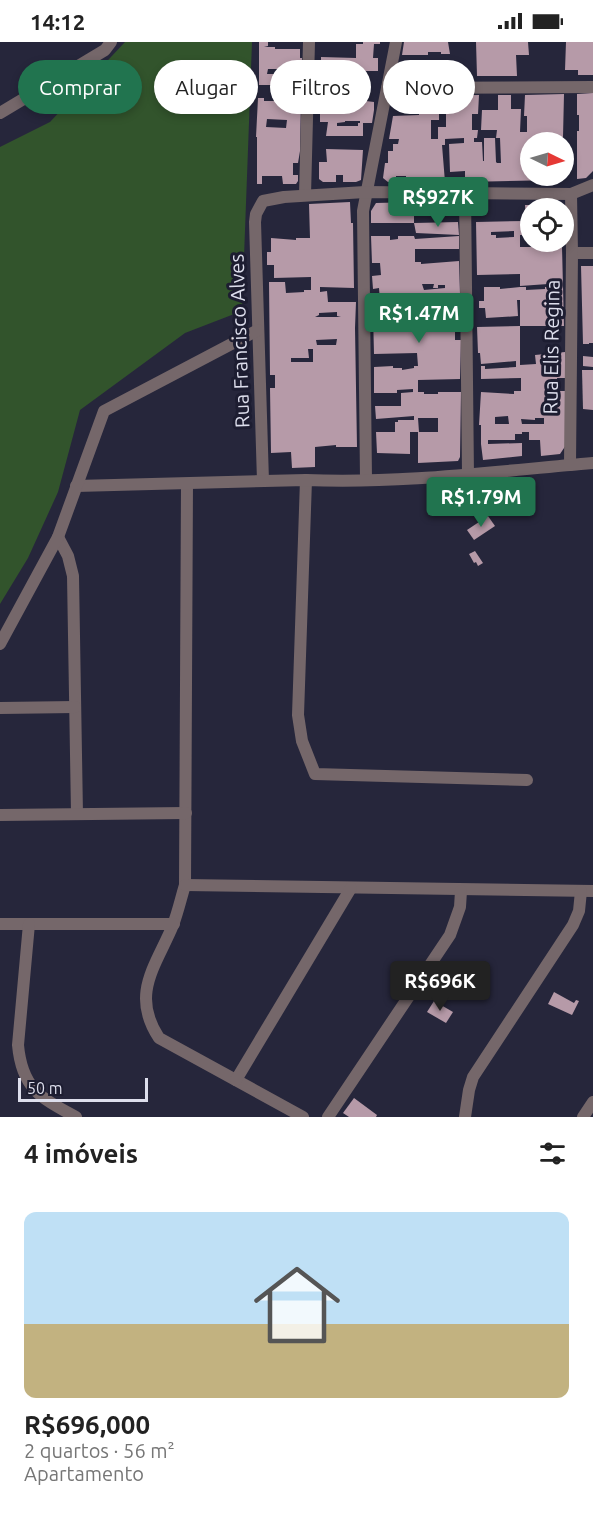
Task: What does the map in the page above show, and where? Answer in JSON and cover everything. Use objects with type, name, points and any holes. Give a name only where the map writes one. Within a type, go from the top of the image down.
[{"type":"street","points":[[0,113],[105,50],[111,42]]},
{"type":"street","points":[[309,42],[305,195],[365,192],[571,194],[593,185]]},
{"type":"street","points":[[392,60],[396,42]]},
{"type":"street","points":[[475,88],[593,87]]},
{"type":"street","points":[[366,479],[362,249],[365,192],[383,107]]},
{"type":"street","points":[[465,192],[468,475]]},
{"type":"street","name":"Rua Elis Regina","points":[[570,465],[571,194]]},
{"type":"street","name":"Rua Francisco Alves","points":[[262,481],[256,214],[263,201],[305,195]]},
{"type":"street","points":[[572,253],[593,253]]},
{"type":"street","points":[[0,644],[58,537],[104,411],[258,330]]},
{"type":"street","points":[[76,486],[468,475],[593,463]]},
{"type":"street","points":[[306,480],[298,715],[302,741],[315,774],[527,780]]},
{"type":"street","points":[[187,484],[185,885],[174,924],[148,977],[145,999],[149,1020],[159,1038],[303,1117]]},
{"type":"street","points":[[58,537],[68,556],[73,576],[77,814]]},
{"type":"street","points":[[0,708],[75,707]]},
{"type":"street","points":[[0,815],[186,813]]},
{"type":"street","points":[[185,885],[461,891],[587,891],[573,925],[473,1077],[465,1117]]},
{"type":"street","points":[[236,1080],[351,888]]},
{"type":"street","points":[[328,1117],[450,936],[460,907],[461,891]]},
{"type":"street","points":[[0,924],[174,924]]},
{"type":"street","points":[[29,924],[19,1059],[36,1093],[76,1117]]},
{"type":"street","points":[[583,1117],[593,1102]]},
{"type":"green space","points":[[125,42],[252,42],[251,60],[154,60],[154,114],[249,114],[242,311],[185,333],[80,410],[58,492],[28,558],[0,604],[0,147],[50,122],[58,114],[142,114],[142,60],[108,60]]},
{"type":"building","points":[[259,42],[268,42],[268,46],[264,47],[275,47],[275,49],[300,49],[302,60],[270,60],[270,69],[267,74],[270,74],[270,85],[259,85]]},
{"type":"building","points":[[363,42],[380,42],[380,44],[374,44],[373,58],[378,58],[378,71],[371,71],[371,60],[321,60],[321,57],[356,58],[356,44],[363,44]]},
{"type":"building","points":[[404,42],[448,42],[450,54],[428,52],[428,55],[402,55]]},
{"type":"building","points":[[476,42],[528,42],[529,55],[516,55],[517,76],[477,76]]},
{"type":"building","points":[[566,42],[593,42],[593,75],[578,75],[578,70],[565,70]]},
{"type":"building","points":[[593,93],[593,171],[586,178],[577,179],[579,115],[577,115],[577,94]]},
{"type":"building","points":[[564,94],[563,132],[527,132],[527,116],[524,116],[525,95]]},
{"type":"building","points":[[475,95],[479,95],[478,114],[475,114]]},
{"type":"building","points":[[498,95],[511,95],[511,109],[521,109],[520,181],[465,182],[465,171],[450,172],[449,144],[464,143],[464,138],[445,139],[445,145],[442,145],[445,182],[406,182],[406,176],[396,176],[396,182],[388,182],[383,178],[385,163],[388,163],[388,151],[393,151],[393,144],[398,144],[399,139],[389,139],[393,116],[439,114],[439,120],[431,120],[431,139],[438,139],[438,127],[446,127],[446,114],[472,114],[472,130],[478,130],[474,142],[482,142],[483,161],[484,138],[495,138],[496,162],[501,163],[500,138],[496,138],[497,130],[481,130],[482,110],[498,110]]},
{"type":"building","points":[[258,98],[270,101],[270,114],[301,114],[300,151],[298,163],[293,163],[293,175],[298,175],[296,184],[283,184],[282,176],[262,176],[262,184],[257,184]],"holes":[[[267,119],[287,120],[286,128],[266,127]]]},
{"type":"building","points":[[371,102],[374,102],[372,123],[363,123],[363,136],[326,136],[328,122],[320,122],[320,114],[371,114]],"holes":[[[345,121],[360,121],[358,126],[337,126],[337,123]]]},
{"type":"building","points":[[326,149],[363,150],[361,180],[343,182],[343,175],[336,175],[336,182],[323,182],[319,179],[319,162],[327,162]]},
{"type":"building","points":[[350,202],[351,223],[353,223],[354,288],[320,287],[320,292],[327,291],[328,302],[356,302],[357,447],[336,447],[336,445],[315,447],[315,467],[292,468],[291,452],[271,453],[270,388],[275,388],[275,375],[270,375],[269,282],[285,282],[286,293],[304,292],[304,290],[311,290],[311,277],[274,278],[274,265],[267,265],[267,252],[271,252],[271,238],[296,240],[296,238],[310,238],[309,204]],"holes":[[[337,312],[337,316],[341,317],[315,317],[319,313]],[[337,339],[336,345],[317,345],[316,340]],[[308,349],[313,349],[313,362],[291,362],[291,358],[309,358]]]},
{"type":"building","points":[[414,202],[414,223],[371,223],[371,211],[376,203]]},
{"type":"building","points":[[520,221],[520,252],[562,252],[564,326],[520,326],[520,300],[517,300],[518,316],[486,318],[485,308],[479,308],[479,301],[484,301],[484,287],[500,287],[500,289],[526,287],[526,290],[545,289],[548,284],[520,286],[520,274],[477,275],[476,222]],"holes":[[[514,231],[514,237],[496,238],[496,235],[491,235],[491,232]]]},
{"type":"building","points":[[458,222],[459,235],[416,233],[414,223]]},
{"type":"building","points":[[371,236],[390,236],[390,240],[398,239],[398,236],[414,236],[415,239],[459,236],[459,249],[415,249],[415,262],[421,262],[421,264],[459,261],[461,327],[455,327],[455,340],[461,340],[460,379],[418,380],[418,392],[424,392],[424,394],[461,392],[460,457],[458,461],[418,463],[418,432],[410,432],[410,454],[377,453],[376,432],[395,432],[395,422],[414,420],[414,416],[376,419],[375,406],[401,406],[401,393],[413,392],[413,389],[397,390],[397,393],[374,393],[374,367],[393,366],[393,368],[402,368],[402,370],[418,366],[417,353],[374,354],[373,314],[411,316],[411,314],[398,314],[397,301],[380,301],[379,288],[373,289],[372,276],[381,275],[380,263],[372,263]],"holes":[[[422,284],[434,284],[433,288],[438,288],[438,285],[445,285],[445,288],[424,290]],[[418,418],[438,418],[438,432],[419,432]]]},
{"type":"building","points":[[581,266],[593,266],[593,343],[589,344],[583,344]]},
{"type":"building","points":[[520,326],[520,365],[536,364],[535,355],[565,352],[565,378],[557,378],[558,391],[565,391],[566,445],[560,454],[541,456],[540,440],[529,440],[529,432],[522,432],[522,434],[515,434],[515,440],[488,440],[488,444],[522,443],[522,456],[483,460],[481,425],[479,425],[481,392],[514,394],[514,391],[521,391],[521,378],[481,379],[481,366],[485,366],[485,369],[516,367],[516,361],[481,364],[480,353],[478,353],[477,327]],"holes":[[[508,416],[509,424],[495,424],[495,417]],[[535,418],[544,418],[544,424],[522,424],[521,419],[535,420]]]},
{"type":"building","points":[[583,356],[593,357],[593,367],[583,366]]},
{"type":"building","points":[[582,370],[593,370],[593,410],[583,409]]},
{"type":"building","points":[[488,516],[495,526],[474,540],[467,530]]},
{"type":"building","points":[[475,551],[483,563],[478,566],[469,554]]},
{"type":"building","points":[[554,992],[574,1003],[576,1000],[579,1001],[572,1015],[548,1004]]},
{"type":"building","points":[[434,1001],[453,1012],[446,1023],[427,1012]]},
{"type":"building","points":[[354,1098],[377,1115],[376,1117],[349,1117],[343,1113]]}]
